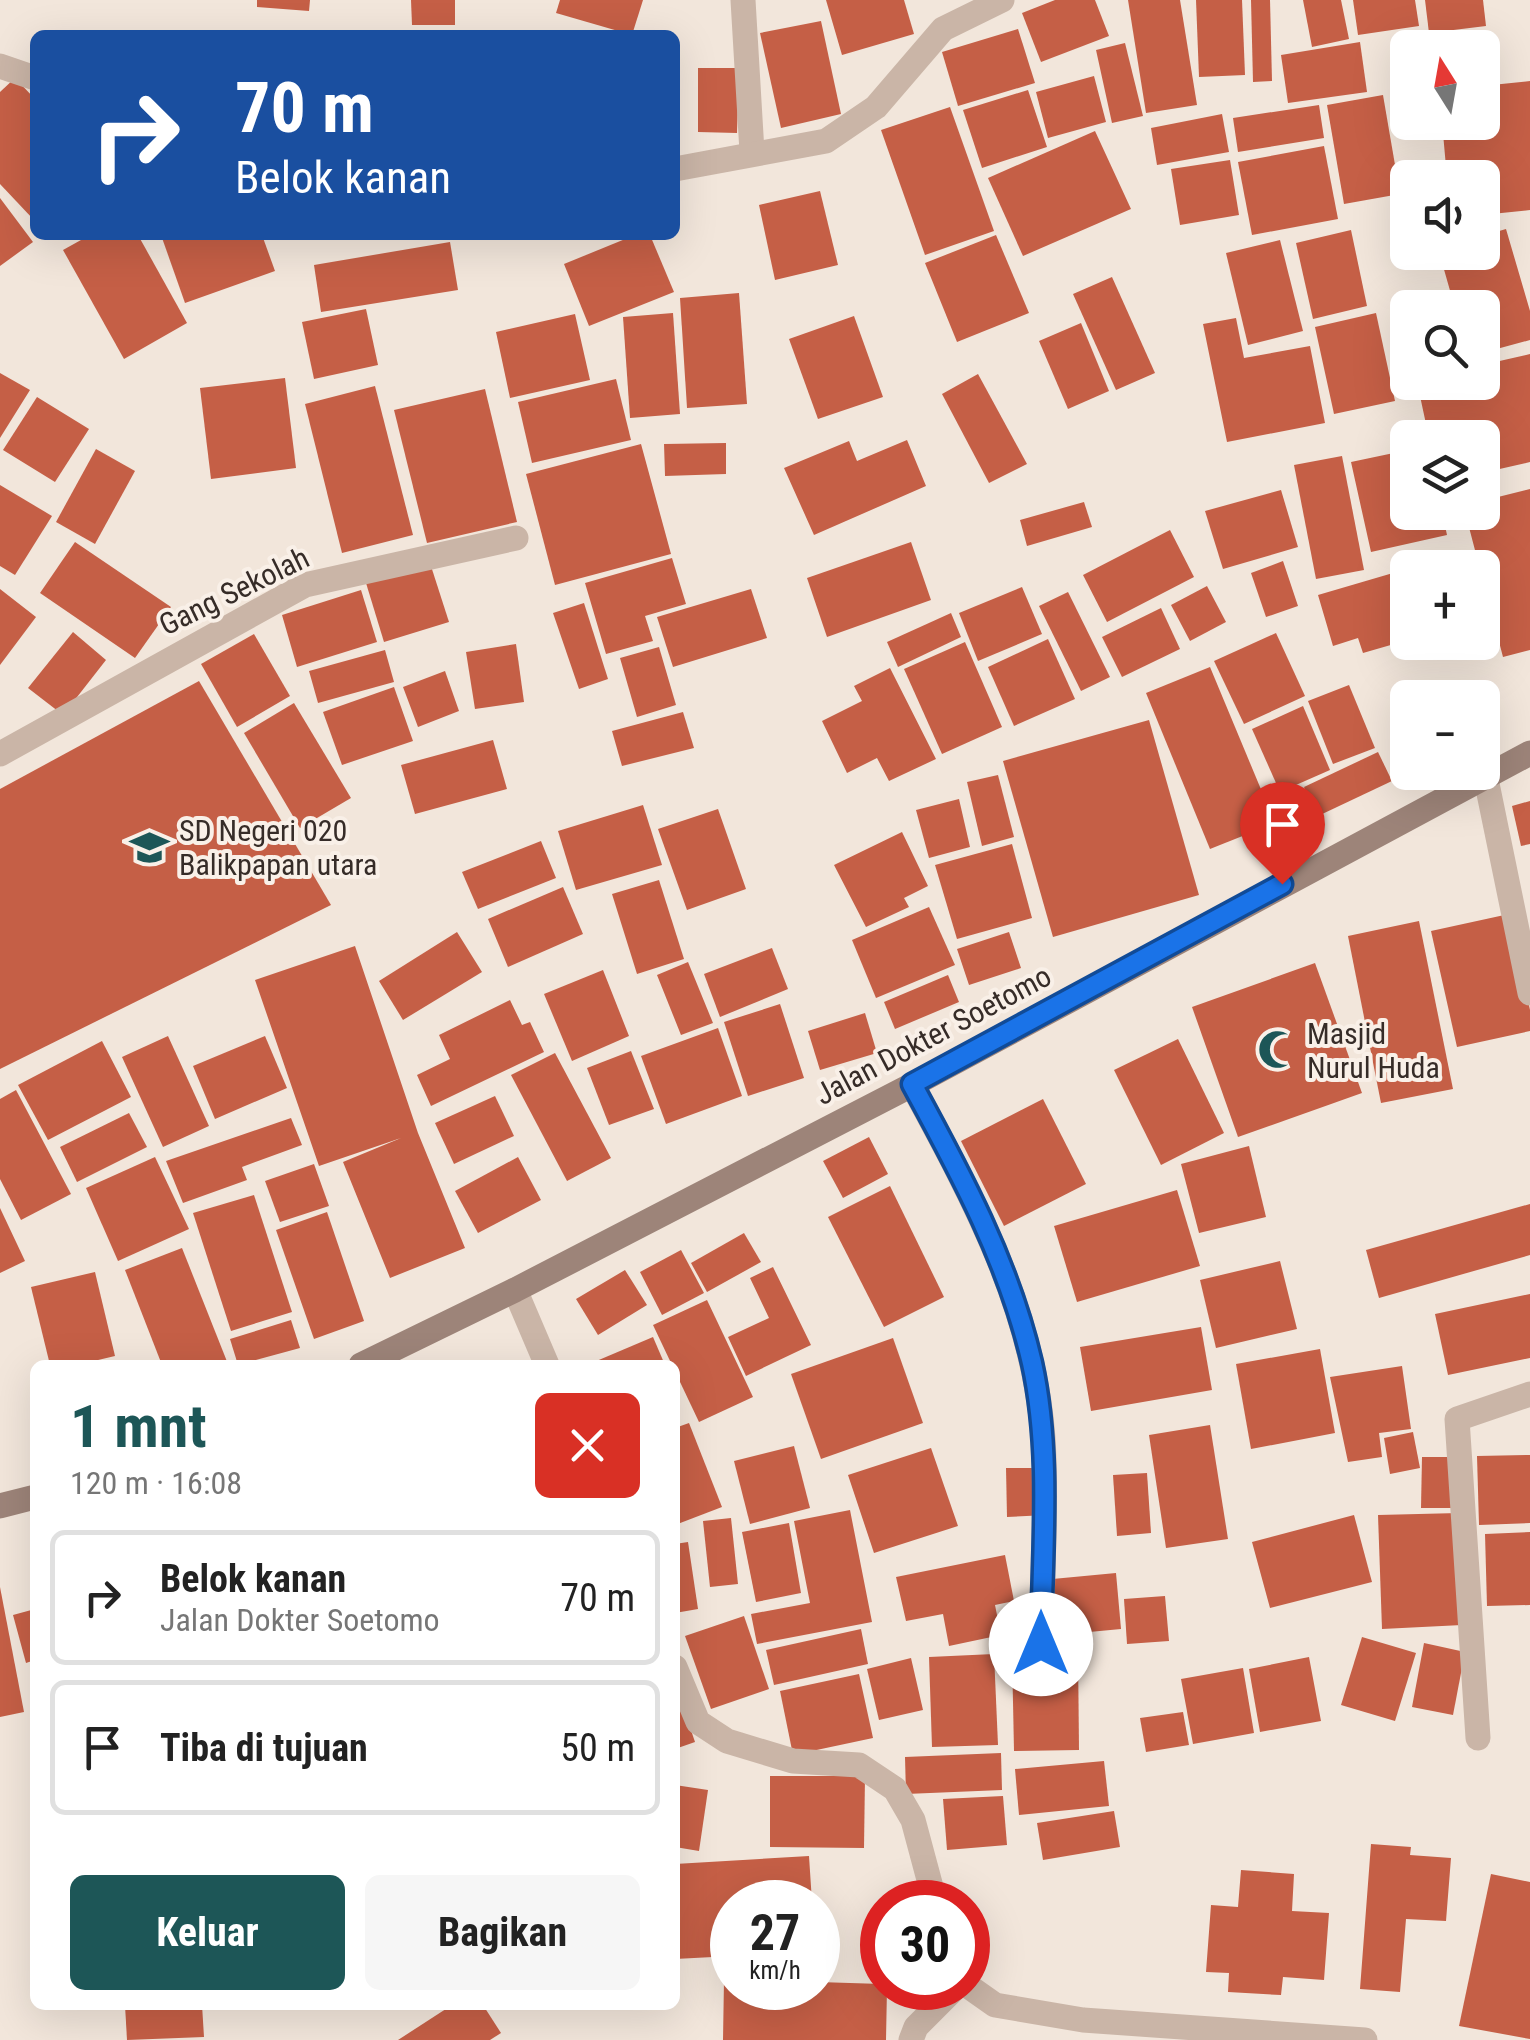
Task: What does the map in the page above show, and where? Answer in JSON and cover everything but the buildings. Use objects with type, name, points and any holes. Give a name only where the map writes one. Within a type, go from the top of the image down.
[{"type":"street","points":[[742,0],[752,152]]},
{"type":"street","points":[[680,168],[826,141],[876,107],[943,29],[1002,0]]},
{"type":"street","points":[[0,66],[30,76]]},
{"type":"street","name":"Gang Sekolah","points":[[0,754],[305,585],[516,538]]},
{"type":"street","name":"Jalan Dokter Soetomo","points":[[1500,767],[1530,753]]},
{"type":"street","name":"Jalan Dokter Soetomo","points":[[371,1360],[912,1084],[1454,790]]},
{"type":"street","points":[[1487,790],[1530,992]]},
{"type":"street","points":[[912,1084],[991,1234],[1032,1364],[1042,1438],[1041,1644]]},
{"type":"street","points":[[515,1290],[545,1360]]},
{"type":"street","points":[[1478,1738],[1456,1419],[1530,1394]]},
{"type":"street","points":[[0,1506],[30,1498]]},
{"type":"street","points":[[680,1679],[698,1722],[727,1741],[793,1762],[859,1764],[895,1789],[913,1820],[929,1880]]},
{"type":"street","points":[[990,2001],[1082,2030],[1354,2039]]},
{"type":"street","points":[[911,2040],[916,2027],[933,2010]]},
{"type":"place","name":"SD Negeri 020 Balikpapan utara","points":[[149,847]]},
{"type":"place","name":"Masjid Nurul Huda","points":[[1277,1050]]},
{"type":"route","points":[[1041,1644],[1042,1438],[1032,1364],[991,1234],[912,1084],[1282,884]]}]
